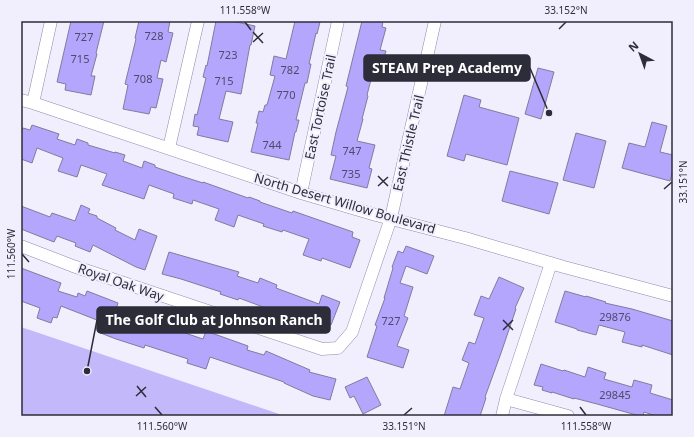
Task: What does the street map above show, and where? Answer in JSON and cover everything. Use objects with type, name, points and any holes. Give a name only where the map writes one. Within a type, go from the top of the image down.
[{"type":"street","points":[[33,103],[51,21]]},
{"type":"street","points":[[169,148],[198,21]]},
{"type":"street","name":"East Tortoise Trail","points":[[301,193],[338,21]]},
{"type":"street","name":"East Thistle Trail","points":[[391,218],[435,21]]},
{"type":"street","name":"North Desert Willow Boulevard","points":[[21,100],[301,193],[673,296]]},
{"type":"street","name":"Royal Oak Way","points":[[21,246],[322,350],[338,348],[352,332],[391,218]]},
{"type":"street","points":[[502,416],[506,399],[551,263]]},
{"type":"street","points":[[506,399],[568,416]]},
{"type":"shaded area","points":[[21,327],[285,416],[21,416]]},
{"type":"building","points":[[71,21],[104,21],[91,76],[95,76],[91,95],[65,90],[66,84],[57,82]]},
{"type":"building","points":[[139,21],[170,21],[168,32],[173,33],[166,62],[161,60],[157,78],[163,79],[156,108],[151,107],[149,114],[123,109],[128,85],[125,84]]},
{"type":"building","points":[[216,21],[232,21],[255,26],[241,94],[226,91],[219,119],[233,122],[228,142],[197,135],[199,127],[193,126],[195,114],[197,115],[206,78],[203,77],[206,65],[207,66]]},
{"type":"building","points":[[295,21],[320,22],[309,64],[311,64],[307,83],[305,83],[296,120],[299,120],[289,160],[251,152],[258,123],[256,123],[259,111],[263,112],[265,105],[267,105],[275,76],[270,75],[274,56],[286,59]]},
{"type":"building","points":[[362,21],[383,21],[382,27],[386,28],[380,50],[386,51],[381,70],[374,68],[357,141],[375,145],[369,168],[372,169],[367,188],[330,179],[336,156],[331,155],[348,87],[346,86]]},
{"type":"building","points":[[538,68],[554,72],[541,119],[525,114]]},
{"type":"building","points":[[464,95],[481,100],[479,107],[519,118],[507,165],[466,154],[464,161],[447,156]]},
{"type":"building","points":[[652,122],[667,126],[660,152],[673,155],[673,169],[670,181],[622,168],[629,143],[645,147]]},
{"type":"building","points":[[32,125],[59,134],[57,139],[75,145],[77,139],[88,143],[88,145],[125,155],[123,161],[142,168],[144,161],[155,165],[155,167],[181,176],[248,198],[249,197],[292,213],[293,211],[353,232],[352,237],[360,240],[350,268],[322,258],[321,261],[303,255],[309,239],[283,230],[282,232],[263,226],[264,224],[238,215],[234,227],[215,220],[219,209],[193,200],[192,204],[173,198],[174,194],[149,185],[144,199],[102,185],[107,174],[81,165],[77,177],[58,171],[63,158],[37,148],[32,163],[21,159],[21,133],[23,128],[30,130]]},
{"type":"building","points":[[576,133],[606,141],[594,188],[563,180]]},
{"type":"building","points":[[510,171],[558,183],[549,214],[502,201]]},
{"type":"building","points":[[81,205],[90,209],[88,213],[97,216],[97,218],[116,228],[115,230],[135,240],[139,229],[157,236],[145,270],[93,245],[90,252],[75,246],[76,243],[57,236],[54,242],[21,229],[21,206],[50,217],[52,213],[75,221]]},
{"type":"building","points":[[406,246],[434,256],[427,274],[406,266],[400,283],[413,287],[404,316],[408,318],[397,346],[409,350],[403,368],[367,357],[377,326],[375,325],[385,298],[392,267],[398,251],[403,253]]},
{"type":"building","points":[[169,252],[239,272],[237,276],[258,283],[260,278],[277,285],[276,288],[319,304],[322,295],[340,302],[331,325],[325,322],[322,329],[239,298],[238,300],[220,294],[221,292],[162,274]]},
{"type":"building","points":[[21,268],[61,283],[58,291],[77,297],[78,293],[85,296],[87,291],[118,303],[116,309],[134,316],[135,314],[142,317],[144,311],[180,323],[178,327],[186,330],[185,333],[203,339],[206,331],[248,346],[247,350],[264,355],[266,351],[310,370],[309,372],[336,379],[330,400],[313,396],[284,382],[210,357],[206,369],[187,363],[188,359],[145,345],[144,348],[116,339],[98,332],[102,322],[61,306],[57,318],[53,317],[51,323],[37,318],[40,308],[21,301]]},
{"type":"building","points":[[499,277],[524,288],[515,308],[516,309],[485,397],[486,398],[480,416],[444,416],[453,387],[460,389],[469,363],[462,360],[469,342],[475,344],[484,318],[474,315],[481,296],[489,299]]},
{"type":"building","points":[[565,291],[673,321],[673,355],[642,345],[642,347],[622,342],[625,332],[599,325],[596,335],[555,322]]},
{"type":"building","points":[[541,364],[585,377],[588,367],[606,373],[604,379],[632,387],[634,380],[652,385],[650,393],[673,400],[673,416],[656,416],[644,412],[643,416],[640,416],[542,390],[543,387],[534,385]]},
{"type":"building","points":[[367,377],[381,405],[363,414],[354,396],[350,398],[345,387]]},
{"type":"place","name":"STEAM Prep Academy","points":[[549,113]]},
{"type":"place","name":"The Golf Club at Johnson Ranch","points":[[87,371]]}]
